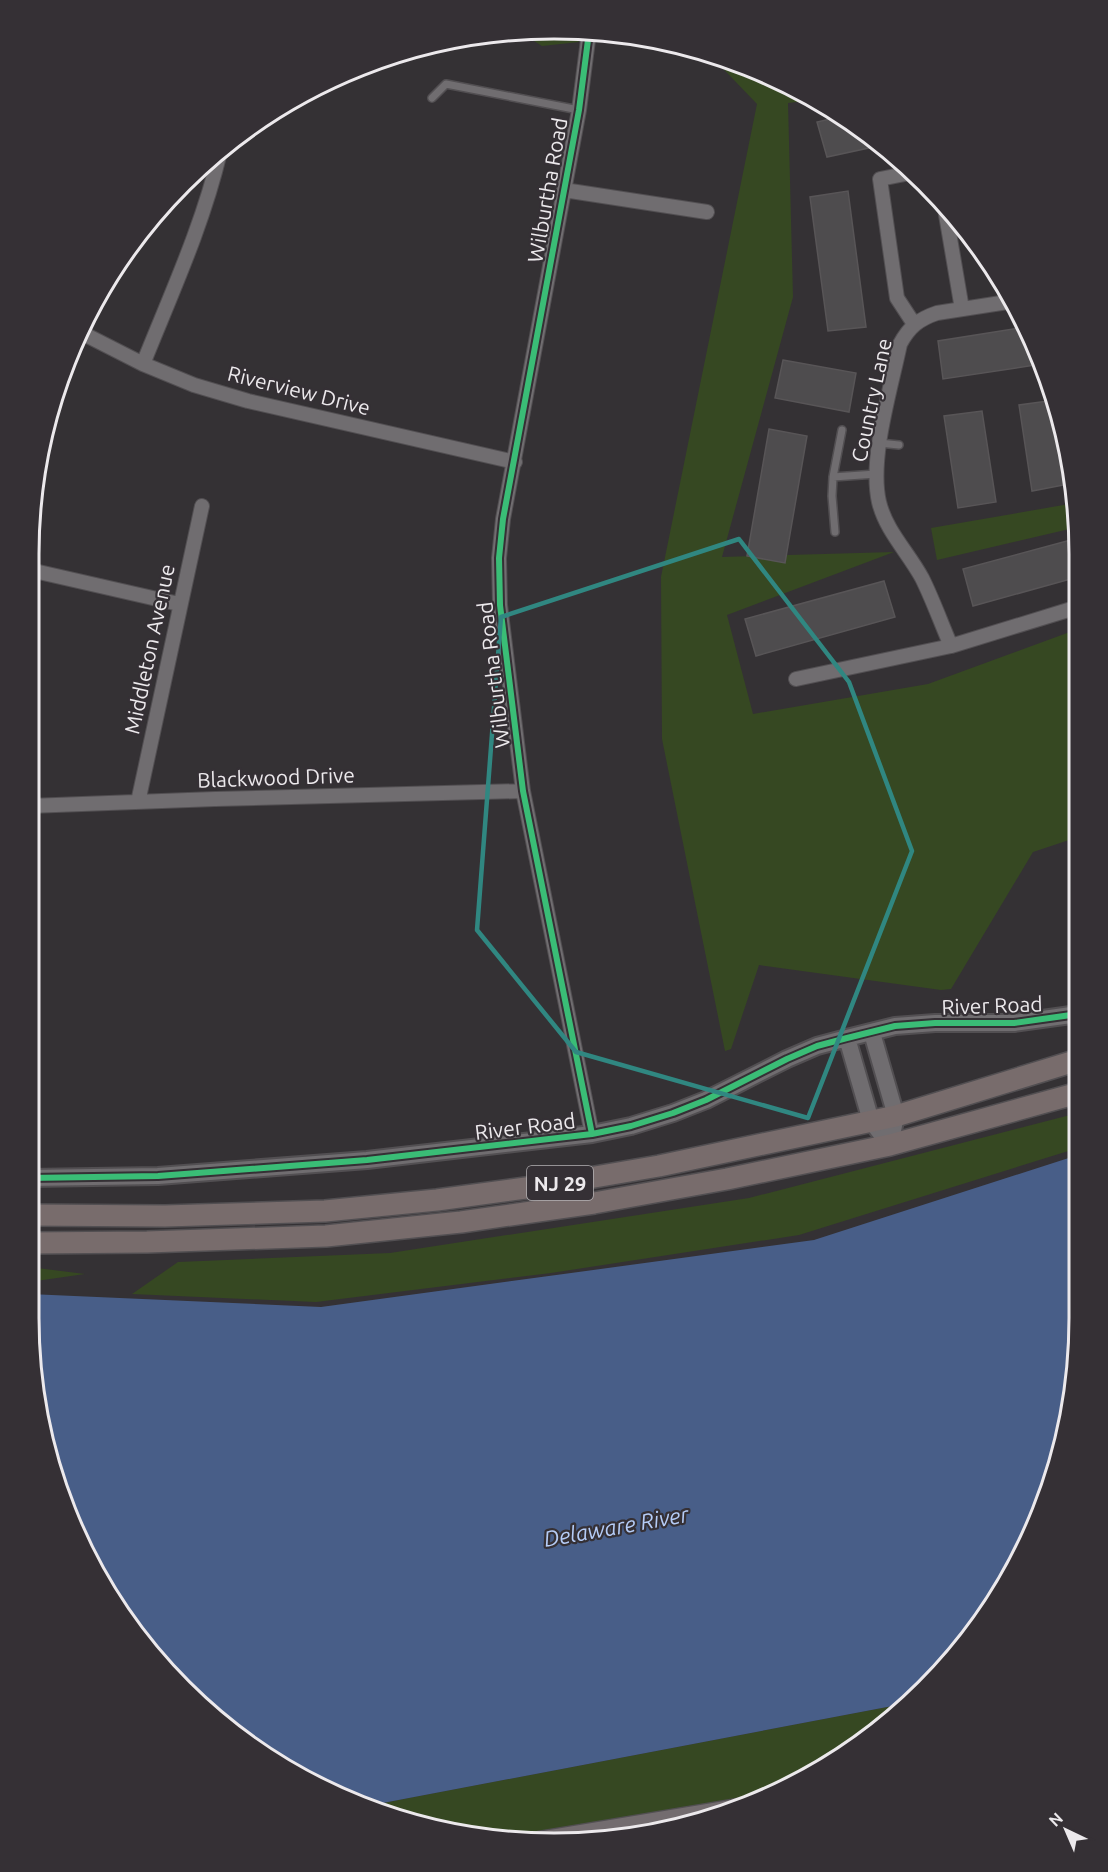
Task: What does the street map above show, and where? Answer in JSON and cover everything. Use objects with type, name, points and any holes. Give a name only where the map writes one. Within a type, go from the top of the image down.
[{"type":"highway","name":"NJ 29","points":[[39,1215],[165,1216],[325,1211],[437,1200],[548,1185],[659,1166],[896,1116],[1069,1062]]},
{"type":"highway","name":"NJ 29","points":[[39,1243],[327,1236],[594,1203],[727,1179],[890,1145],[1069,1095]]},
{"type":"street","name":"Wilburtha Road","points":[[588,40],[579,110],[503,519],[499,558],[500,595],[523,791],[592,1134]]},
{"type":"street","points":[[143,364],[200,224],[217,164]]},
{"type":"street","points":[[902,175],[880,179],[897,298],[914,324]]},
{"type":"street","points":[[564,190],[707,212]]},
{"type":"street","points":[[947,221],[962,309]]},
{"type":"street","name":"Country Lane","points":[[951,646],[922,578],[885,521],[879,502],[876,474],[879,443],[900,344],[907,331],[925,317],[936,313],[1004,303]]},
{"type":"street","name":"Riverview Drive","points":[[88,336],[143,364],[194,385],[248,401],[514,462]]},
{"type":"street","name":"Middleton Avenue","points":[[138,802],[202,506]]},
{"type":"street","points":[[39,572],[179,604]]},
{"type":"street","points":[[796,679],[951,646],[1069,610]]},
{"type":"street","name":"Blackwood Drive","points":[[39,806],[523,791]]},
{"type":"street","name":"River Road","points":[[39,1179],[158,1176],[367,1160],[592,1134],[631,1126],[673,1113],[706,1100],[817,1046],[847,1038],[905,1025],[1014,1023],[1069,1015]]},
{"type":"street","points":[[872,1032],[896,1116],[890,1145]]},
{"type":"street","points":[[847,1038],[871,1121],[890,1145]]},
{"type":"lane","points":[[432,98],[446,84],[579,110]]},
{"type":"lane","points":[[835,532],[833,477],[842,430]]},
{"type":"lane","points":[[879,443],[899,445]]},
{"type":"lane","points":[[833,477],[876,474]]},
{"type":"highlighted area","points":[[739,539],[849,682],[912,851],[808,1118],[576,1052],[477,930],[501,617]]},
{"type":"green space","points":[[532,40],[577,40],[579,42],[542,46]]},
{"type":"green space","points":[[721,66],[800,102],[788,103],[793,297],[722,557],[894,552],[727,615],[753,714],[928,684],[1069,632],[1069,840],[1033,852],[951,989],[941,990],[759,965],[731,1049],[725,1051],[662,739],[661,577],[757,104]]},
{"type":"green space","points":[[1067,504],[1068,529],[937,560],[931,528]]},
{"type":"green space","points":[[1069,1115],[1069,1151],[799,1235],[551,1273],[316,1302],[132,1294],[178,1262],[390,1253],[749,1198]]},
{"type":"green space","points":[[39,1268],[85,1274],[39,1281]]},
{"type":"green space","points":[[893,1706],[868,1727],[812,1764],[751,1794],[701,1811],[585,1832],[554,1833],[487,1829],[421,1815],[381,1803]]},
{"type":"water","name":"Delaware River","points":[[1069,1158],[1068,1352],[1059,1418],[1042,1484],[1016,1546],[982,1604],[941,1658],[893,1706],[381,1803],[326,1780],[296,1764],[240,1727],[190,1682],[145,1632],[108,1576],[92,1546],[66,1484],[43,1385],[39,1294],[321,1307],[814,1240]]},
{"type":"building","points":[[829,119],[871,148],[827,157],[817,122]]},
{"type":"building","points":[[848,191],[866,327],[828,331],[810,197]]},
{"type":"building","points":[[1017,328],[1033,365],[943,379],[938,341]]},
{"type":"building","points":[[783,360],[856,373],[849,412],[775,398]]},
{"type":"building","points":[[1046,401],[1065,485],[1032,491],[1019,405]]},
{"type":"building","points":[[982,411],[996,502],[958,508],[944,416]]},
{"type":"building","points":[[769,429],[807,436],[785,563],[747,556]]},
{"type":"building","points":[[1069,541],[1069,579],[973,606],[963,569]]},
{"type":"building","points":[[884,581],[895,617],[756,656],[745,619]]},
{"type":"cycle path","points":[[588,40],[579,110],[503,519],[499,558],[500,605],[523,791],[592,1134]]},
{"type":"cycle path","points":[[39,1178],[158,1176],[367,1160],[592,1134],[631,1126],[673,1113],[706,1100],[817,1046],[895,1026],[935,1023],[1014,1023],[1069,1015]]}]
